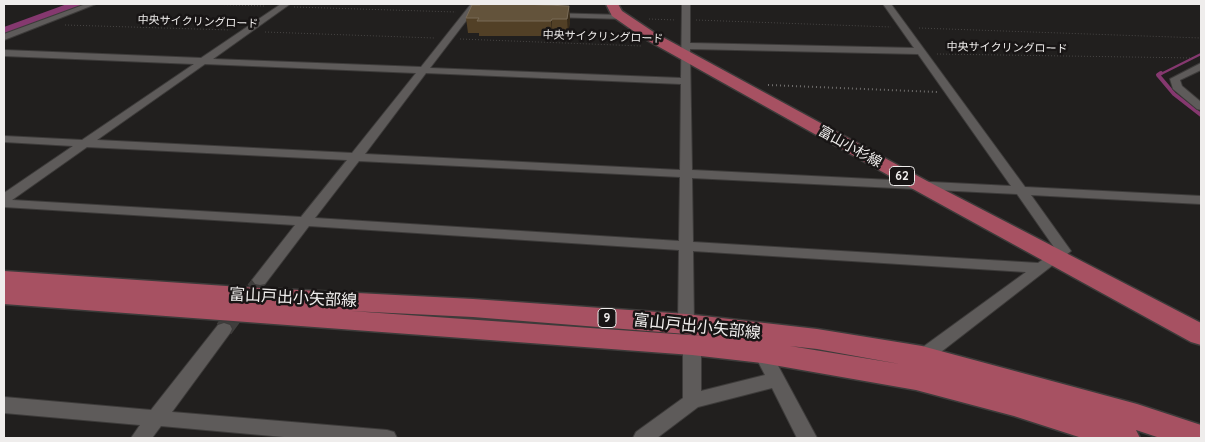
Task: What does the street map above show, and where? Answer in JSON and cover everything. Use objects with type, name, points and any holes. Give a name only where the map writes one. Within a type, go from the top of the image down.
[{"type":"main road","name":"富山小杉線","points":[[618,11],[735,83],[920,185],[1048,262],[1201,336]]},
{"type":"main road","name":"富山戸出小矢部線","points":[[4,279],[240,296],[473,308],[689,334],[762,352],[916,378],[1014,404],[1124,438]]},
{"type":"main road","name":"富山戸出小矢部線","points":[[4,295],[689,334],[817,339],[922,357],[1137,417],[1198,438]]},
{"type":"street","points":[[4,37],[92,4]]},
{"type":"street","points":[[686,4],[681,50],[686,81],[686,246],[692,401]]},
{"type":"street","points":[[887,4],[1064,251],[922,357]]},
{"type":"street","points":[[4,199],[284,5]]},
{"type":"street","points":[[260,280],[423,70],[473,10]]},
{"type":"street","points":[[546,15],[618,11]]},
{"type":"street","points":[[681,50],[922,53]]},
{"type":"street","points":[[4,53],[686,81]]},
{"type":"street","points":[[1201,66],[1175,79],[1177,87],[1201,107]]},
{"type":"street","points":[[1186,74],[1201,75]]},
{"type":"street","points":[[4,138],[1201,200]]},
{"type":"street","points":[[4,204],[686,246],[1048,262]]},
{"type":"street","points":[[141,438],[224,328]]},
{"type":"street","points":[[762,352],[807,438]]},
{"type":"street","points":[[643,438],[692,401],[775,380]]},
{"type":"street","points":[[4,405],[387,438]]},
{"type":"path","points":[[206,4],[473,10]]},
{"type":"path","name":"中央サイクリングロード","points":[[37,24],[448,39],[681,50]]},
{"type":"path","name":"中央サイクリングロード","points":[[922,53],[1201,58]]},
{"type":"path","points":[[735,83],[951,92]]},
{"type":"building","points":[[472,5],[569,6],[567,19],[552,19],[551,21],[477,21],[479,18],[466,18]]},
{"type":"waterway","points":[[4,32],[80,4]]},
{"type":"waterway","points":[[1159,75],[1201,54]]},
{"type":"waterway","points":[[1161,73],[1158,75],[1174,94],[1201,115]]},
{"type":"tunnel","points":[[253,289],[260,280]]},
{"type":"tunnel","points":[[224,329],[254,288]]}]
